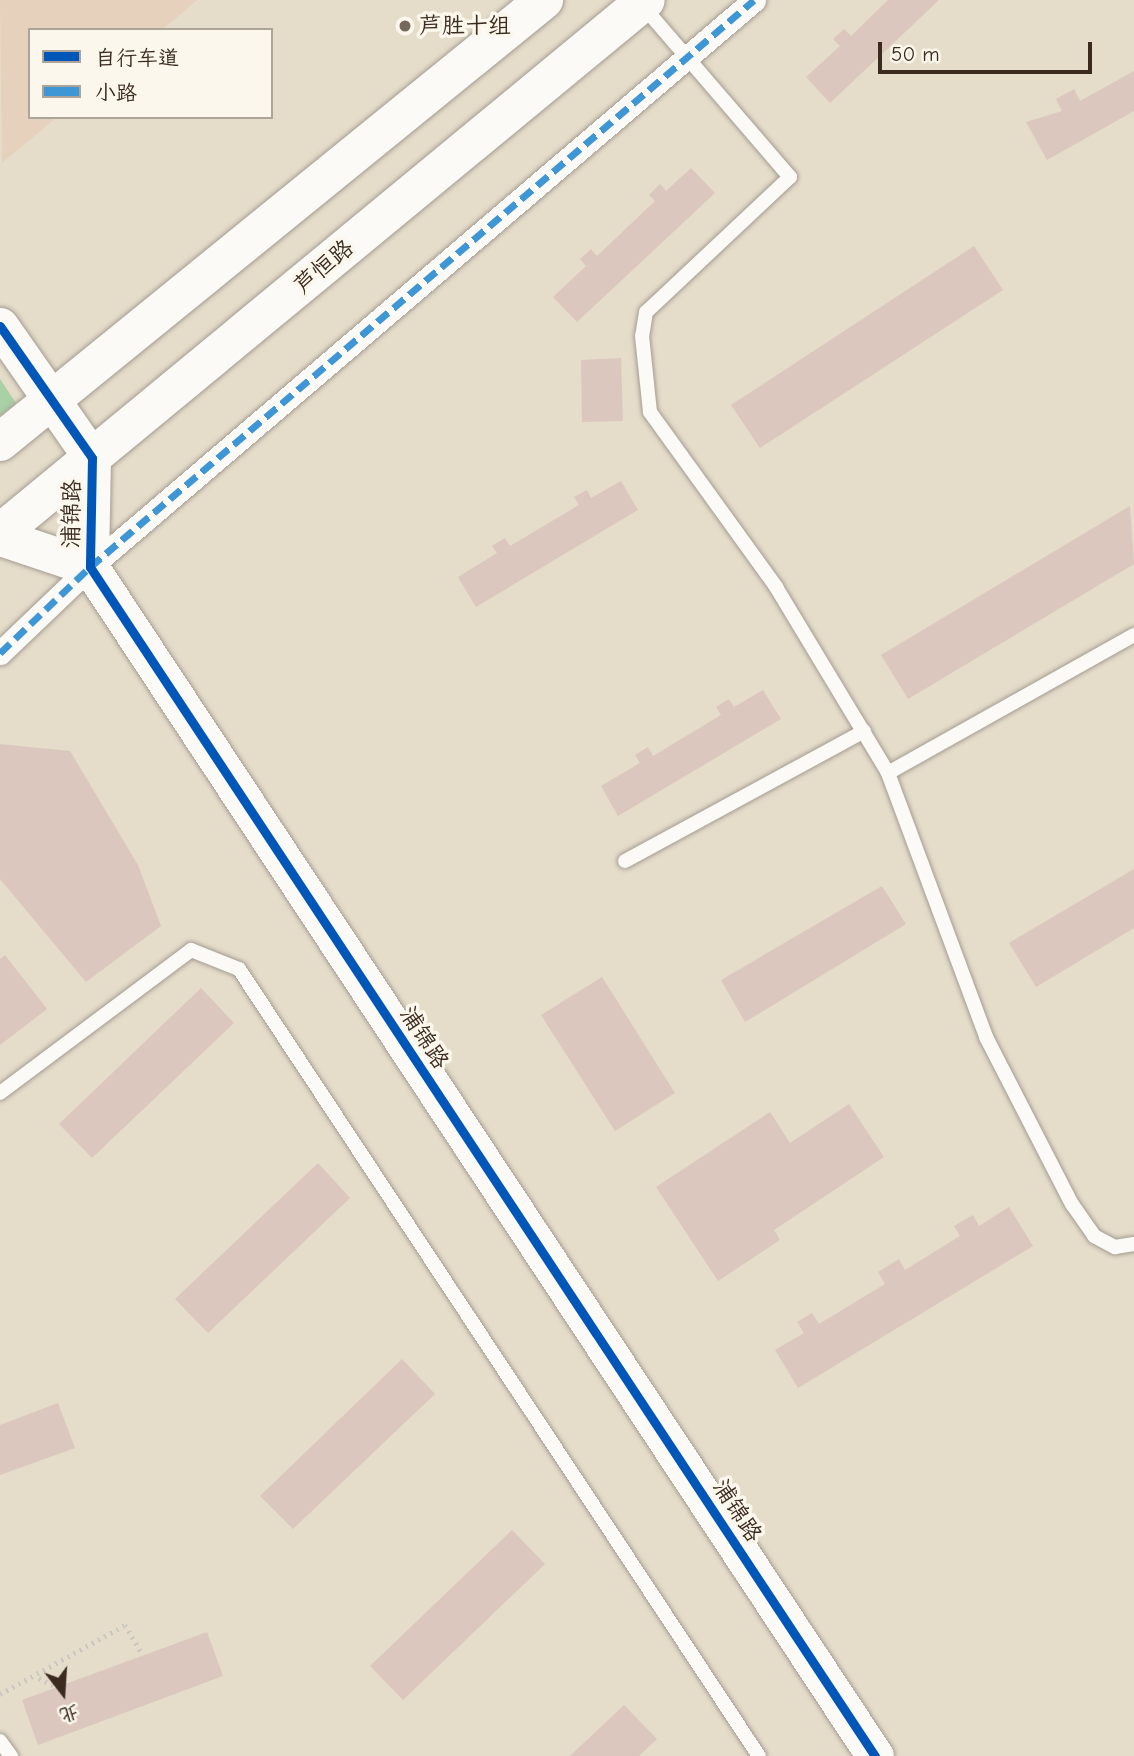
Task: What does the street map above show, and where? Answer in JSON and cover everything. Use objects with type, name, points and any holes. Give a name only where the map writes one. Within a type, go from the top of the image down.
[{"type":"main road","points":[[0,442],[53,402],[544,0]]},
{"type":"main road","name":"芦恒路","points":[[0,535],[644,2]]},
{"type":"street","points":[[0,653],[90,567],[754,0]]},
{"type":"street","name":"浦锦路","points":[[0,326],[92,458],[90,567],[875,1756]]},
{"type":"street","name":"浦锦路","points":[[0,535],[90,567]]},
{"type":"lane","points":[[644,2],[685,59],[790,177],[646,312],[642,336],[650,412],[776,587],[888,773],[967,993],[1053,1168],[1094,1237],[1115,1247],[1134,1244]]},
{"type":"lane","points":[[888,773],[1134,635]]},
{"type":"lane","points":[[625,862],[864,731]]},
{"type":"lane","points":[[0,1093],[191,950],[239,969],[759,1756]]},
{"type":"lane","points":[[0,1741],[11,1756]]},
{"type":"path","points":[[0,1694],[39,1678],[86,1642],[125,1625],[143,1656]]},
{"type":"path","points":[[39,1678],[57,1687]]},
{"type":"shaded area","points":[[0,0],[197,0],[164,28],[28,28],[28,119],[55,119],[2,163]]},
{"type":"green space","points":[[0,379],[16,403],[0,416]]},
{"type":"building","points":[[888,0],[939,0],[830,103],[806,77],[840,46],[833,39],[844,29],[851,36]]},
{"type":"building","points":[[1134,71],[1134,111],[1047,160],[1026,122],[1062,111],[1056,99],[1074,89],[1080,101]]},
{"type":"building","points":[[691,168],[715,193],[577,322],[553,297],[586,266],[580,259],[591,249],[597,256],[655,201],[649,195],[660,184],[666,191]]},
{"type":"building","points":[[974,246],[1003,290],[760,448],[731,405]]},
{"type":"building","points":[[621,358],[623,421],[582,422],[581,360]]},
{"type":"building","points":[[621,481],[638,510],[476,607],[458,577],[497,553],[492,546],[505,538],[510,546],[579,505],[574,497],[587,490],[591,498]]},
{"type":"building","points":[[1130,506],[1134,564],[908,699],[881,655]]},
{"type":"building","points":[[763,690],[781,719],[618,816],[601,786],[640,763],[635,755],[648,747],[653,756],[721,715],[716,707],[729,699],[734,707]]},
{"type":"building","points":[[0,744],[70,751],[138,865],[161,926],[86,982],[0,879]]},
{"type":"building","points":[[1134,869],[1134,928],[1036,987],[1009,943]]},
{"type":"building","points":[[882,886],[906,924],[745,1022],[721,980]]},
{"type":"building","points":[[5,955],[47,1009],[0,1045],[0,959]]},
{"type":"building","points":[[602,977],[675,1093],[615,1131],[541,1015]]},
{"type":"building","points":[[201,988],[234,1023],[92,1158],[59,1124]]},
{"type":"building","points":[[849,1104],[884,1157],[774,1230],[780,1240],[718,1281],[656,1187],[770,1112],[790,1143]]},
{"type":"building","points":[[318,1163],[350,1198],[208,1333],[175,1299]]},
{"type":"building","points":[[1009,1207],[1033,1246],[798,1388],[775,1350],[804,1333],[797,1322],[812,1313],[819,1324],[885,1284],[878,1272],[899,1259],[905,1270],[960,1236],[954,1226],[973,1215],[979,1226]]},
{"type":"building","points":[[402,1359],[435,1394],[293,1529],[260,1496]]},
{"type":"building","points":[[58,1403],[75,1448],[0,1475],[0,1425]]},
{"type":"building","points":[[512,1530],[545,1564],[403,1700],[370,1666]]},
{"type":"building","points":[[207,1632],[223,1676],[38,1745],[22,1700]]},
{"type":"building","points":[[624,1705],[657,1739],[639,1756],[570,1756]]},
{"type":"marked path","points":[[0,653],[90,567],[754,0]]},
{"type":"cycle path","points":[[0,326],[92,458],[90,567],[875,1756]]},
{"type":"place","name":"芦胜十组","points":[[405,26]]}]
